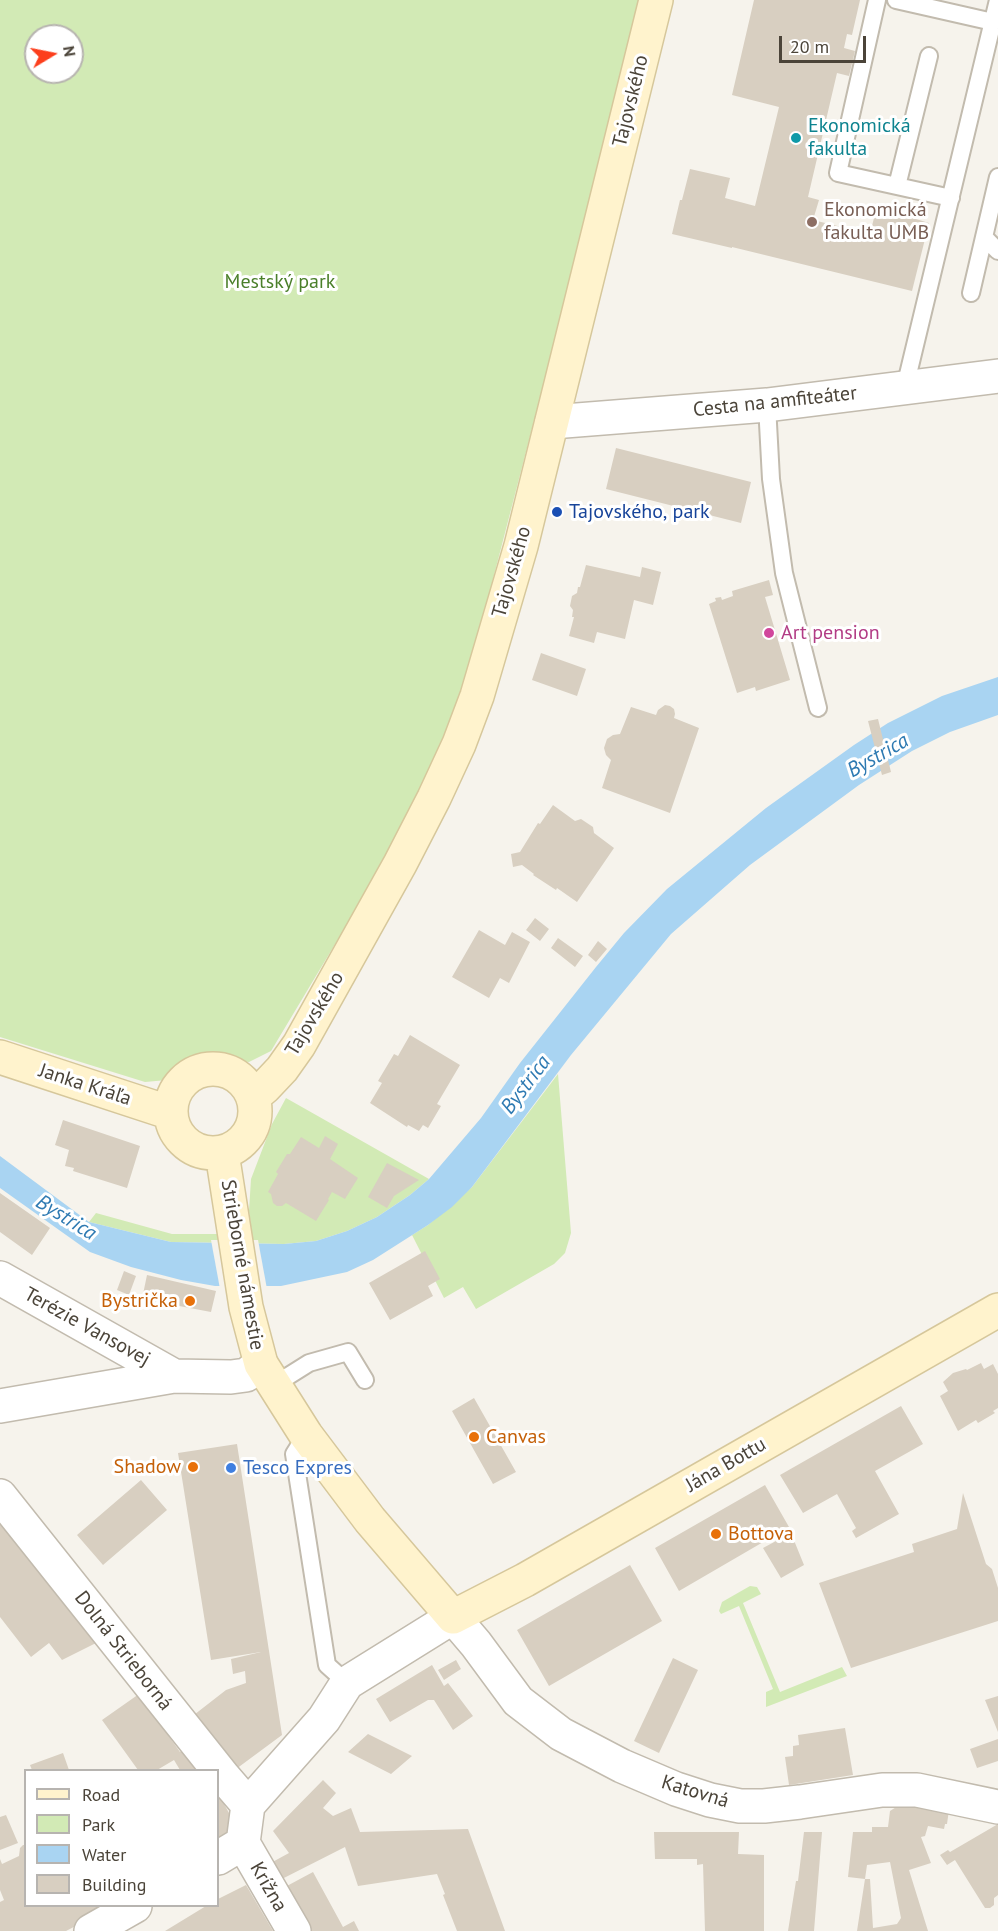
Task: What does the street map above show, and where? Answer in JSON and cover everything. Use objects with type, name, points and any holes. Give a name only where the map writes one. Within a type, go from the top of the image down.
[{"type":"street","name":"Tajovského","points":[[253,1097],[266,1087],[282,1069],[298,1045],[400,864],[459,744],[477,696],[552,422],[656,0]]},
{"type":"street","name":"Cesta na amfiteáter","points":[[552,422],[767,405],[998,376]]},
{"type":"street","name":"Janka Kráľa","points":[[0,1057],[171,1113]]},
{"type":"street","points":[[212,1068],[225,1070],[237,1076],[247,1085],[253,1097],[256,1108],[255,1120],[250,1132],[234,1148],[222,1153],[204,1152],[188,1145],[178,1136],[173,1125],[172,1099],[178,1087],[193,1074],[212,1068]]},
{"type":"street","name":"Strieborné námestie","points":[[222,1153],[244,1297],[254,1343],[267,1375],[306,1435],[370,1520],[453,1617]]},
{"type":"street","name":"Terézie Vansovej","points":[[0,1278],[174,1376]]},
{"type":"street","name":"Jána Bottu","points":[[453,1617],[525,1580],[998,1310]]},
{"type":"street","name":"Terézie Vansovej","points":[[0,1406],[174,1376],[267,1375]]},
{"type":"street","name":"Dolná Strieborná","points":[[0,1496],[217,1769]]},
{"type":"street","points":[[230,1850],[248,1805],[324,1719],[347,1683],[453,1617]]},
{"type":"street","name":"Katovná","points":[[453,1617],[518,1701],[526,1708],[561,1734],[622,1766],[676,1789],[710,1800],[740,1806],[800,1803],[882,1790],[917,1790],[998,1807]]},
{"type":"street","name":"Dolná Strieborná","points":[[219,1772],[248,1805]]},
{"type":"street","name":"Krížna","points":[[230,1850],[294,1931]]},
{"type":"street","points":[[91,1931],[132,1907]]},
{"type":"lane","points":[[878,0],[838,173],[951,198]]},
{"type":"lane","points":[[896,0],[993,22]]},
{"type":"lane","points":[[905,387],[998,0]]},
{"type":"lane","points":[[897,186],[929,56]]},
{"type":"lane","points":[[971,293],[998,177]]},
{"type":"lane","points":[[984,237],[998,251]]},
{"type":"lane","points":[[767,405],[771,479],[784,573],[818,708]]},
{"type":"lane","points":[[267,1375],[348,1352],[364,1380]]},
{"type":"lane","points":[[306,1435],[294,1455],[327,1665],[347,1683]]},
{"type":"green space","name":"Mestský park","points":[[0,0],[643,0],[471,664],[441,747],[398,839],[271,1051],[249,1062],[221,1059],[199,1063],[167,1080],[145,1082],[0,1037]]},
{"type":"green space","points":[[558,1074],[571,1233],[565,1253],[554,1264],[476,1309],[463,1287],[444,1298],[412,1235],[428,1225],[472,1187]]},
{"type":"green space","points":[[286,1098],[429,1179],[377,1217],[347,1231],[316,1241],[284,1244],[171,1242],[89,1222],[96,1213],[172,1234],[252,1234],[249,1211],[251,1179],[272,1124]]},
{"type":"green space","points":[[750,1586],[757,1587],[761,1594],[743,1603],[780,1692],[842,1667],[847,1676],[766,1707],[766,1692],[773,1689],[739,1606],[721,1614],[719,1611],[722,1602]]},
{"type":"water","name":"Bystrica","points":[[998,677],[998,715],[950,732],[912,751],[859,785],[750,865],[671,934],[571,1055],[472,1187],[452,1207],[428,1225],[373,1260],[347,1272],[281,1286],[215,1286],[181,1280],[131,1267],[90,1252],[0,1188],[0,1156],[89,1222],[171,1242],[284,1244],[316,1241],[347,1231],[377,1217],[429,1179],[481,1118],[520,1063],[596,967],[624,933],[667,889],[766,808],[888,723],[942,696]]},
{"type":"pier","points":[[211,1240],[258,1240],[267,1289],[220,1289]]},
{"type":"building","name":"Ekonomická fakulta","points":[[754,0],[860,0],[852,35],[847,34],[844,48],[855,51],[849,76],[837,73],[808,197],[819,200],[813,220],[870,234],[876,210],[892,214],[893,212],[929,223],[912,291],[672,234],[690,169],[730,178],[725,198],[755,206],[779,107],[732,95]]},
{"type":"building","points":[[616,448],[751,482],[741,523],[606,489]]},
{"type":"building","points":[[586,565],[640,577],[642,567],[661,572],[653,605],[634,600],[625,639],[597,632],[594,643],[569,636],[574,617],[572,617],[573,610],[570,606],[572,596],[580,587]]},
{"type":"building","points":[[769,580],[773,595],[765,597],[790,680],[756,691],[755,687],[737,693],[709,604],[716,601],[715,598],[721,597],[722,600],[733,596],[732,591]]},
{"type":"building","points":[[541,653],[586,669],[577,696],[532,680]]},
{"type":"building","points":[[665,705],[674,709],[674,718],[699,728],[670,813],[602,788],[611,760],[604,748],[607,739],[620,734],[631,707],[656,715],[658,710]]},
{"type":"building","points":[[878,719],[891,772],[882,775],[868,721]]},
{"type":"building","points":[[553,805],[575,821],[581,819],[593,827],[594,833],[614,848],[577,902],[533,875],[522,865],[513,867],[511,854],[520,852],[538,823],[540,824]]},
{"type":"building","points":[[535,918],[549,929],[540,941],[526,930]]},
{"type":"building","points":[[479,930],[505,945],[512,932],[530,942],[509,983],[500,978],[489,998],[452,977]]},
{"type":"building","points":[[558,938],[583,956],[575,967],[551,948]]},
{"type":"building","points":[[598,941],[607,949],[596,962],[588,955]]},
{"type":"building","points":[[410,1035],[460,1065],[437,1104],[441,1106],[428,1128],[423,1125],[419,1131],[408,1125],[407,1127],[370,1103],[382,1083],[378,1081],[394,1054],[398,1056]]},
{"type":"building","points":[[63,1120],[140,1146],[127,1188],[73,1171],[74,1168],[65,1166],[69,1150],[55,1145]]},
{"type":"building","points":[[325,1136],[338,1144],[330,1159],[358,1178],[345,1199],[332,1192],[316,1221],[286,1203],[277,1206],[268,1192],[278,1174],[276,1172],[301,1137],[319,1148]]},
{"type":"building","points":[[387,1163],[419,1180],[394,1196],[387,1208],[368,1197]]},
{"type":"building","points":[[0,1193],[50,1228],[32,1255],[0,1232]]},
{"type":"building","points":[[425,1251],[440,1279],[428,1286],[433,1296],[390,1320],[369,1283]]},
{"type":"building","points":[[124,1271],[136,1276],[129,1295],[117,1290]]},
{"type":"building","points":[[147,1275],[216,1291],[211,1312],[142,1299]]},
{"type":"building","points":[[981,1363],[984,1369],[993,1364],[998,1374],[998,1408],[993,1411],[995,1413],[978,1423],[976,1420],[958,1431],[940,1396],[948,1391],[943,1382],[953,1373],[967,1370]]},
{"type":"building","points":[[474,1398],[516,1472],[493,1484],[452,1411]]},
{"type":"building","points":[[901,1406],[923,1444],[875,1471],[899,1514],[856,1538],[852,1531],[856,1528],[837,1494],[803,1513],[780,1475]]},
{"type":"building","points":[[237,1444],[282,1735],[232,1772],[190,1718],[226,1690],[246,1683],[245,1671],[233,1674],[231,1659],[261,1652],[211,1660],[178,1453]]},
{"type":"building","points":[[141,1480],[167,1510],[103,1565],[77,1535]]},
{"type":"building","points":[[765,1485],[789,1527],[679,1591],[655,1548]]},
{"type":"building","points":[[963,1493],[986,1564],[992,1569],[998,1588],[998,1621],[851,1668],[819,1583],[914,1552],[912,1544],[957,1529]]},
{"type":"building","points":[[0,1517],[98,1642],[62,1660],[49,1643],[31,1657],[0,1617]]},
{"type":"building","points":[[791,1533],[804,1565],[781,1578],[763,1548]]},
{"type":"building","points":[[630,1565],[662,1621],[549,1686],[517,1630]]},
{"type":"building","points":[[673,1658],[698,1670],[659,1753],[634,1741]]},
{"type":"building","points":[[456,1660],[461,1669],[444,1680],[438,1670]]},
{"type":"building","points":[[432,1665],[444,1686],[448,1683],[473,1716],[453,1730],[434,1700],[428,1700],[390,1722],[376,1699]]},
{"type":"building","points":[[139,1694],[180,1752],[187,1747],[202,1769],[179,1769],[174,1760],[159,1769],[137,1769],[102,1720]]},
{"type":"building","points":[[998,1696],[998,1732],[985,1700]]},
{"type":"building","points":[[845,1728],[853,1775],[789,1785],[785,1757],[793,1756],[793,1746],[799,1745],[798,1735]]},
{"type":"building","points":[[368,1734],[412,1756],[391,1774],[348,1752]]},
{"type":"building","points":[[998,1739],[998,1761],[977,1768],[970,1749]]},
{"type":"building","points":[[63,1753],[69,1769],[32,1769],[30,1765]]},
{"type":"building","points":[[323,1780],[336,1793],[323,1808],[333,1816],[351,1808],[360,1832],[468,1829],[505,1931],[457,1931],[437,1874],[358,1886],[345,1847],[276,1882],[267,1865],[289,1853],[273,1831]]},
{"type":"building","points":[[219,1795],[240,1833],[219,1847]]},
{"type":"building","points":[[904,1802],[949,1810],[944,1829],[928,1826],[925,1836],[921,1837],[931,1863],[909,1870],[928,1931],[857,1931],[865,1879],[848,1877],[853,1832],[872,1832],[872,1827],[888,1827],[890,1811]],"holes":[[[890,1862],[901,1918],[897,1924],[873,1928],[870,1879],[865,1879],[867,1865]]]},
{"type":"building","points":[[6,1815],[18,1843],[0,1850],[0,1817]]},
{"type":"building","points":[[998,1824],[998,1895],[994,1898],[994,1905],[985,1908],[955,1860],[947,1865],[940,1855],[948,1850],[950,1852]]},
{"type":"building","points":[[654,1832],[739,1832],[738,1854],[764,1855],[764,1931],[705,1931],[703,1864],[697,1865],[697,1859],[655,1859]]},
{"type":"building","points":[[804,1832],[822,1832],[814,1931],[788,1931],[796,1881],[798,1881]]},
{"type":"building","points":[[24,1845],[24,1907],[112,1907],[66,1931],[0,1931],[0,1902],[4,1900],[0,1890],[0,1859],[2,1864],[19,1856],[20,1848]]},
{"type":"building","points":[[313,1872],[343,1927],[354,1921],[359,1931],[309,1931],[285,1887]]},
{"type":"building","points":[[246,1885],[273,1931],[165,1931],[204,1907],[219,1907],[219,1898]]},
{"type":"place","name":"Ekonomická fakulta","points":[[796,138]]},
{"type":"place","name":"Ekonomická fakulta UMB","points":[[812,222]]},
{"type":"place","name":"Tajovského, park","points":[[557,512]]},
{"type":"place","name":"Art pension","points":[[769,633]]},
{"type":"place","name":"Bystrička","points":[[190,1301]]},
{"type":"place","name":"Canvas","points":[[474,1437]]},
{"type":"place","name":"Shadow","points":[[193,1467]]},
{"type":"place","name":"Tesco Expres","points":[[231,1468]]},
{"type":"place","name":"Bottova","points":[[716,1534]]}]
